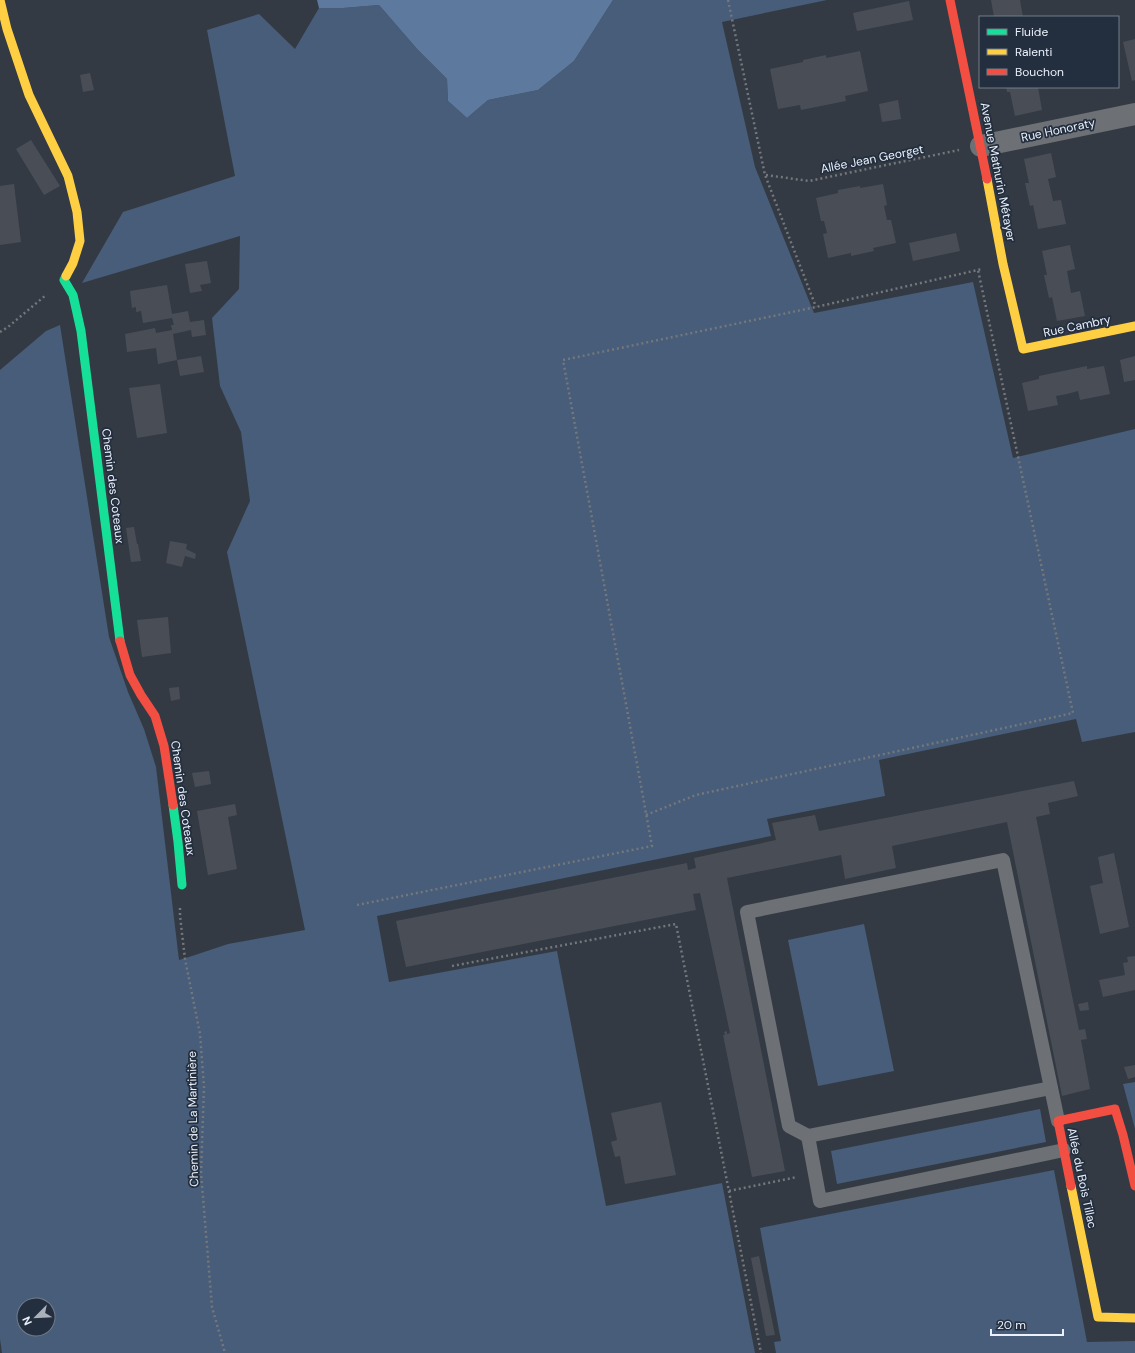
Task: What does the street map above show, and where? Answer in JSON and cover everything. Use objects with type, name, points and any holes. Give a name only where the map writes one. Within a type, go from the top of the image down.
[{"type":"street","points":[[0,0],[7,28],[29,95],[68,176],[77,212],[80,241],[74,263],[64,280]]},
{"type":"street","name":"Avenue Mathurin Métayer","points":[[950,0],[981,146],[1003,264],[1023,349]]},
{"type":"street","name":"Rue Honoraty","points":[[981,146],[1135,114]]},
{"type":"street","name":"Chemin des Coteaux","points":[[64,280],[73,295],[81,331],[121,646],[130,674],[141,695],[155,716],[164,746],[178,842],[182,885]]},
{"type":"street","name":"Rue Cambry","points":[[1023,349],[1135,326]]},
{"type":"street","name":"Allée du Bois Tillac","points":[[1135,1186],[1123,1135],[1115,1109],[1058,1121],[1098,1316],[1135,1318]]},
{"type":"lane","points":[[1051,1088],[808,1136],[789,1126],[747,912],[1003,860],[1058,1121]]},
{"type":"lane","points":[[808,1136],[820,1201],[1064,1150]]},
{"type":"path","points":[[728,0],[765,175],[816,307]]},
{"type":"path","name":"Allée Jean Georget","points":[[765,175],[809,181],[981,146]]},
{"type":"path","points":[[357,905],[652,846],[563,360],[816,307],[1003,264]]},
{"type":"path","points":[[646,815],[696,795],[1073,713],[978,270]]},
{"type":"path","points":[[0,332],[64,280]]},
{"type":"path","name":"Chemin de La Martinière","points":[[182,885],[180,916],[185,959],[200,1034],[204,1087],[201,1173],[212,1307],[225,1353]]},
{"type":"path","points":[[452,966],[676,924],[761,1353]]},
{"type":"path","points":[[729,1191],[815,1174]]},
{"type":"shaded area","points":[[317,0],[613,0],[574,61],[538,90],[488,100],[467,118],[448,101],[447,79],[418,50],[379,5],[319,8]]},
{"type":"shaded area","points":[[613,0],[827,0],[722,22],[755,167],[814,313],[973,282],[1013,458],[1135,429],[1135,732],[1082,742],[1076,719],[879,760],[885,796],[767,819],[771,836],[377,916],[389,982],[557,951],[606,1206],[722,1183],[755,1353],[2,1353],[0,1339],[0,370],[46,331],[60,325],[109,637],[128,692],[144,729],[156,767],[179,960],[228,944],[305,930],[227,552],[250,501],[241,432],[220,386],[212,318],[239,289],[240,236],[82,283],[123,212],[235,176],[207,30],[259,14],[295,49],[319,8],[379,5],[418,50],[447,79],[448,101],[467,118],[488,100],[538,90],[574,61]]},
{"type":"shaded area","points":[[864,924],[894,1071],[818,1086],[788,940]]},
{"type":"shaded area","points":[[1135,1082],[1135,1129],[1123,1084]]},
{"type":"shaded area","points":[[1040,1109],[1046,1142],[837,1184],[831,1151]]},
{"type":"shaded area","points":[[1054,1170],[1087,1342],[1135,1341],[1135,1353],[776,1353],[774,1342],[781,1341],[760,1228]]},
{"type":"building","points":[[991,0],[1020,0],[1023,16],[994,16]]},
{"type":"building","points":[[909,1],[913,20],[857,31],[853,13]]},
{"type":"building","points":[[1135,39],[1135,80],[1132,81],[1123,42]]},
{"type":"building","points":[[860,51],[868,91],[845,96],[846,101],[801,110],[800,105],[778,109],[770,69],[803,62],[803,60],[826,55],[826,58]]},
{"type":"building","points":[[90,73],[94,90],[83,92],[80,75]]},
{"type":"building","points":[[1006,88],[1038,88],[1042,110],[1015,116],[1010,92],[1007,92]]},
{"type":"building","points":[[898,100],[901,119],[882,122],[879,104]]},
{"type":"building","points":[[31,140],[60,186],[44,195],[16,149]]},
{"type":"building","points":[[1051,153],[1056,177],[1048,179],[1053,201],[1061,200],[1066,224],[1038,229],[1033,205],[1030,206],[1025,183],[1029,183],[1024,159]]},
{"type":"building","points":[[14,184],[21,242],[0,245],[0,186]]},
{"type":"building","points":[[883,184],[887,205],[884,206],[887,220],[891,220],[896,243],[873,248],[874,251],[851,256],[851,253],[828,258],[823,234],[827,233],[824,221],[821,221],[816,198],[838,193],[838,190]]},
{"type":"building","points":[[956,233],[960,251],[913,261],[909,243]]},
{"type":"building","points":[[1070,245],[1075,269],[1067,271],[1071,293],[1080,291],[1085,316],[1057,321],[1052,297],[1049,298],[1044,275],[1047,275],[1042,251]]},
{"type":"building","points":[[207,261],[211,283],[200,285],[202,291],[190,293],[185,264]]},
{"type":"building","points":[[167,285],[172,314],[188,311],[190,322],[204,320],[206,335],[192,337],[191,330],[173,334],[177,360],[158,364],[156,348],[127,352],[125,334],[155,328],[156,333],[172,330],[171,325],[174,325],[172,318],[143,323],[141,311],[136,312],[136,307],[132,308],[130,291]]},
{"type":"building","points":[[201,356],[204,372],[180,376],[177,360]]},
{"type":"building","points":[[1135,356],[1135,380],[1124,382],[1120,360]]},
{"type":"building","points":[[1087,366],[1087,369],[1104,366],[1110,394],[1080,400],[1078,391],[1056,396],[1058,405],[1028,411],[1022,383],[1039,379],[1039,376]]},
{"type":"building","points":[[160,384],[167,433],[137,438],[129,388]]},
{"type":"building","points":[[134,527],[141,561],[131,562],[126,528]]},
{"type":"building","points":[[170,541],[187,544],[186,549],[196,554],[195,559],[185,556],[182,567],[166,563]]},
{"type":"building","points":[[168,617],[171,653],[142,657],[137,620]]},
{"type":"building","points":[[179,687],[180,699],[171,701],[169,688]]},
{"type":"building","points":[[209,771],[211,784],[195,787],[192,773]]},
{"type":"building","points":[[1074,781],[1078,796],[1048,803],[1050,814],[1036,817],[1079,1030],[1085,1029],[1087,1039],[1081,1040],[1090,1089],[1062,1096],[1007,822],[892,846],[896,868],[845,879],[841,855],[727,878],[785,1171],[752,1177],[723,1035],[725,1035],[724,1032],[727,1031],[727,1034],[730,1033],[700,893],[693,894],[696,910],[406,967],[396,921],[687,863],[688,870],[696,868],[694,858],[776,840],[772,823],[815,815],[819,831]]},
{"type":"building","points":[[235,804],[237,815],[228,817],[237,869],[208,875],[197,811]]},
{"type":"building","points":[[1114,853],[1129,927],[1100,934],[1090,886],[1103,883],[1098,857]]},
{"type":"building","points":[[1135,956],[1135,990],[1103,997],[1099,980],[1125,975],[1123,963],[1128,962],[1127,957]]},
{"type":"building","points":[[1088,1002],[1089,1010],[1080,1011],[1078,1004]]},
{"type":"building","points":[[1135,1065],[1135,1077],[1128,1079],[1124,1067]]},
{"type":"building","points":[[661,1102],[676,1175],[625,1184],[620,1156],[615,1157],[611,1142],[617,1140],[611,1113]]},
{"type":"building","points":[[759,1256],[775,1335],[766,1336],[751,1258]]},
{"type":"traffic: fast","points":[[66,276],[64,280],[73,295],[81,331],[120,641]]},
{"type":"traffic: fast","points":[[173,805],[182,885]]},
{"type":"traffic: slow","points":[[0,0],[7,29],[29,95],[68,176],[77,212],[80,241],[73,263],[66,276]]},
{"type":"traffic: slow","points":[[987,179],[1003,264],[1023,349],[1135,326]]},
{"type":"traffic: slow","points":[[1071,1186],[1098,1317],[1135,1318]]},
{"type":"traffic: jam","points":[[950,0],[987,179]]},
{"type":"traffic: jam","points":[[120,641],[130,675],[155,716],[164,746],[173,805]]},
{"type":"traffic: jam","points":[[1071,1186],[1058,1121],[1115,1109],[1123,1135],[1135,1186]]}]
